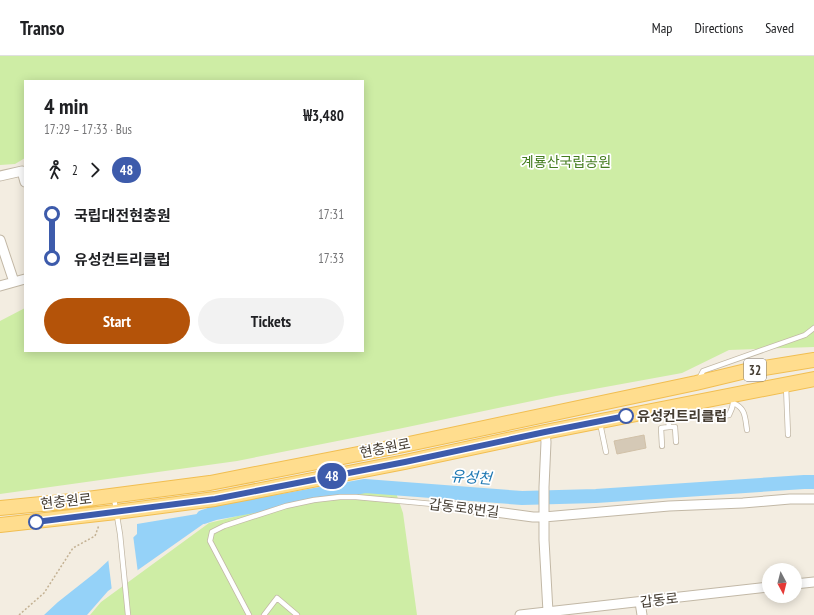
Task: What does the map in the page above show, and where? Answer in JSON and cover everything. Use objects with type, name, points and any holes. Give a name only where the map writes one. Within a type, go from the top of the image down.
[{"type":"main road","name":"현충원로","points":[[0,525],[116,512],[222,497],[405,462],[666,408],[697,395],[746,371],[814,360]]},
{"type":"main road","name":"현충원로","points":[[0,508],[114,496],[210,483],[404,445],[697,395],[732,399],[814,379]]},
{"type":"street","points":[[0,176],[22,171],[24,178]]},
{"type":"street","points":[[0,240],[14,282]]},
{"type":"street","points":[[0,286],[24,278]]},
{"type":"street","points":[[545,432],[544,540],[548,612]]},
{"type":"street","name":"갑동로8번길","points":[[444,505],[534,517],[670,506],[814,499]]},
{"type":"street","points":[[802,583],[814,582]]},
{"type":"street","name":"갑동로","points":[[520,615],[762,588]]},
{"type":"street","points":[[640,602],[642,615]]},
{"type":"lane","points":[[732,399],[732,408],[729,415],[700,420],[692,412],[703,371],[806,335],[814,328]]},
{"type":"lane","points":[[786,385],[788,435]]},
{"type":"lane","points":[[732,399],[744,412],[747,430]]},
{"type":"lane","points":[[666,408],[669,427]]},
{"type":"lane","points":[[599,421],[606,452]]},
{"type":"lane","points":[[662,446],[661,428],[675,427],[676,442]]},
{"type":"lane","points":[[114,496],[120,534],[128,615]]},
{"type":"lane","name":"갑동로8번길","points":[[249,615],[210,541],[212,532],[224,526],[286,506],[340,496],[444,505]]},
{"type":"lane","points":[[264,615],[276,598],[297,615]]},
{"type":"path","points":[[19,615],[44,593],[73,548],[95,536],[99,525]]},
{"type":"green space","name":"유성컨트리클럽","points":[[0,56],[814,56],[814,347],[729,350],[682,373],[556,396],[237,461],[0,494],[0,321],[24,309],[24,352],[364,352],[364,80],[24,80],[24,159],[15,164],[0,165]]},
{"type":"green space","points":[[395,490],[403,513],[417,615],[90,615],[101,602],[209,523],[328,494]]},
{"type":"water","points":[[221,510],[221,516],[209,520],[108,591],[87,615],[44,615],[96,572],[137,534],[137,524]]},
{"type":"pier","points":[[133,535],[138,573],[112,591],[108,558]]},
{"type":"building","points":[[644,435],[646,448],[617,454],[614,441]]},
{"type":"waterway","name":"유성천","points":[[203,517],[215,513],[365,486],[522,498],[596,496],[814,482]]},
{"type":"bus line","name":"48","points":[[36,522],[215,499],[405,462],[626,416]]},
{"type":"place","name":"유성컨트리클럽","points":[[626,416]]},
{"type":"park label","name":"계룡산국립공원","points":[[566,162]]}]
